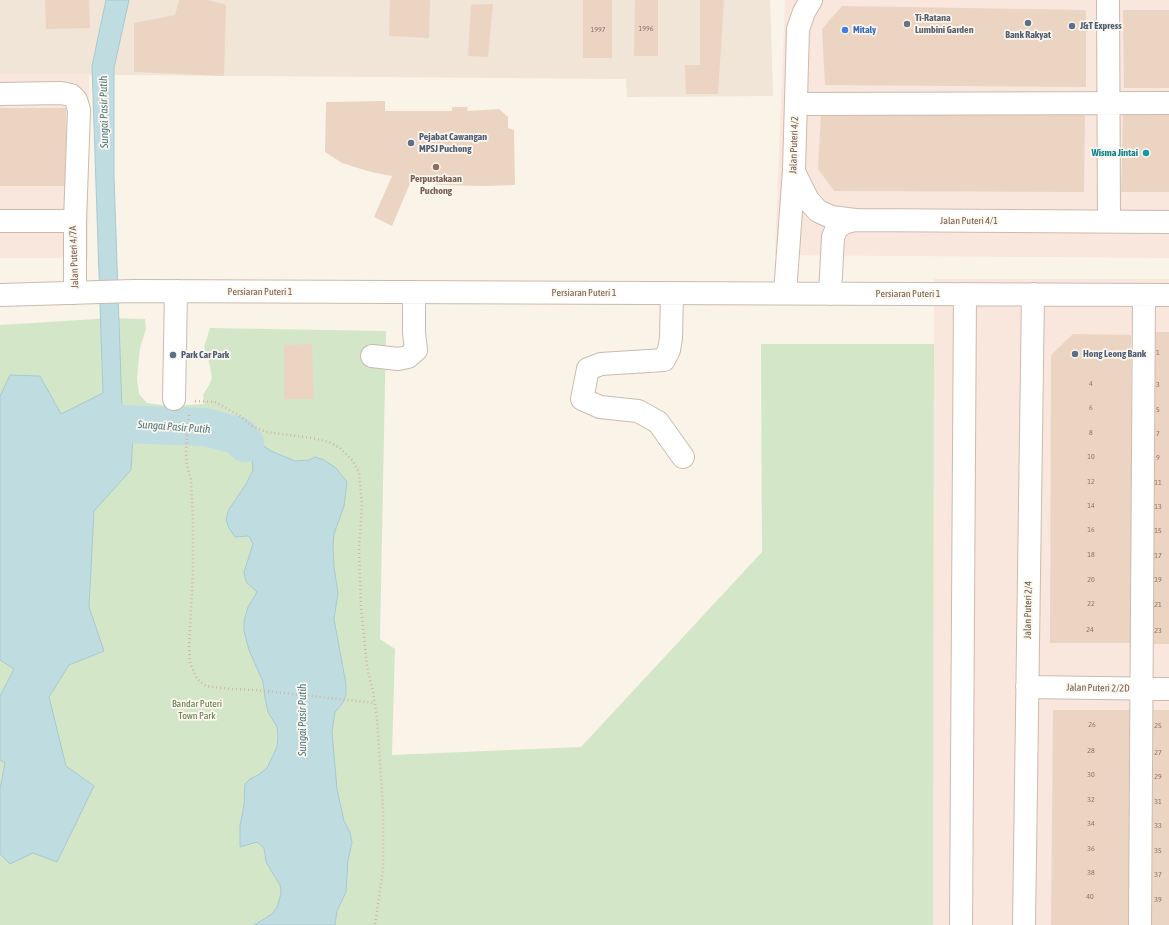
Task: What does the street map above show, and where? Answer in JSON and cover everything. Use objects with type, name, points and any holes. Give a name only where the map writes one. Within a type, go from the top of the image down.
[{"type":"street","name":"Jalan Puteri 4/2","points":[[785,293],[794,170],[798,29],[804,12],[811,0]]},
{"type":"street","points":[[1108,0],[1110,221]]},
{"type":"street","points":[[0,94],[71,94],[76,100],[79,110],[75,221]]},
{"type":"street","points":[[796,104],[1169,103]]},
{"type":"street","points":[[794,170],[808,200],[818,211],[831,217],[855,220]]},
{"type":"street","name":"Jalan Puteri 4/1","points":[[830,294],[833,237],[837,228],[844,223],[855,220],[1169,222]]},
{"type":"street","name":"Jalan Puteri 4/7A","points":[[0,221],[75,221],[83,293]]},
{"type":"street","name":"Persiaran Puteri 1","points":[[0,295],[134,291],[1169,295]]},
{"type":"street","points":[[176,291],[182,405]]},
{"type":"street","points":[[372,356],[398,359],[408,357],[416,350],[414,333],[414,292]]},
{"type":"street","points":[[672,293],[670,344],[664,360],[601,364],[588,369],[582,399],[600,407],[638,411],[658,422],[683,457]]},
{"type":"street","points":[[961,925],[965,294]]},
{"type":"street","name":"Jalan Puteri 2/4","points":[[1024,925],[1032,294]]},
{"type":"street","points":[[1140,925],[1144,295]]},
{"type":"street","name":"Jalan Puteri 2/2D","points":[[1027,687],[1169,689]]},
{"type":"path","points":[[375,703],[206,686],[196,679],[190,663],[189,648],[193,572],[193,519],[191,480],[187,465],[182,405],[215,402],[240,416],[252,426],[266,432],[312,438],[329,442],[340,448],[353,461],[359,473],[362,490],[359,549],[361,607],[367,667],[375,703],[383,809],[384,840],[382,883],[375,925]]},
{"type":"shaded area","points":[[0,0],[770,0],[773,96],[627,97],[626,79],[0,74]]},
{"type":"shaded area","points":[[785,0],[1169,0],[1169,258],[775,255]]},
{"type":"shaded area","points":[[0,74],[89,75],[88,258],[0,258]]},
{"type":"shaded area","points":[[934,279],[1169,279],[1169,925],[933,925]]},
{"type":"green space","name":"Bandar Puteri Town Park","points":[[112,318],[145,319],[146,329],[140,348],[137,378],[139,394],[147,403],[170,406],[204,404],[203,395],[212,378],[204,347],[210,328],[386,331],[380,639],[395,649],[392,755],[581,747],[762,552],[761,344],[934,344],[933,925],[0,925],[0,325]]},
{"type":"water","points":[[106,0],[129,0],[114,68],[114,176],[122,409],[169,418],[168,434],[133,435],[131,470],[94,511],[89,607],[104,651],[69,665],[49,697],[66,766],[94,786],[57,862],[33,853],[10,864],[0,854],[0,789],[5,763],[0,760],[0,696],[14,669],[0,660],[0,396],[10,375],[40,376],[61,414],[103,393],[92,66]]},
{"type":"water","points":[[211,418],[225,422],[240,430],[271,451],[295,461],[309,460],[315,457],[324,460],[336,468],[347,482],[344,506],[334,534],[333,545],[334,567],[338,593],[334,619],[346,684],[346,696],[342,704],[335,712],[332,732],[337,789],[344,821],[350,832],[352,843],[348,860],[346,892],[337,911],[335,925],[254,925],[272,914],[277,907],[281,894],[280,885],[266,862],[264,848],[257,842],[240,847],[240,826],[244,805],[245,784],[267,768],[277,747],[278,736],[277,727],[268,712],[263,682],[249,650],[244,631],[244,621],[248,607],[257,592],[246,582],[244,572],[253,544],[249,536],[235,537],[226,520],[228,511],[246,484],[253,470],[252,459],[243,449],[231,441],[197,433],[198,419]]},
{"type":"building","points":[[45,0],[89,0],[90,28],[46,29]]},
{"type":"building","points":[[179,0],[208,0],[226,5],[224,76],[134,72],[134,23],[175,15]]},
{"type":"building","points":[[390,0],[430,0],[429,38],[389,36]]},
{"type":"building","points":[[583,0],[612,0],[612,58],[583,58]]},
{"type":"building","points":[[635,0],[658,0],[658,56],[634,56]]},
{"type":"building","points":[[700,0],[724,0],[718,94],[686,94],[685,65],[700,65]]},
{"type":"building","points":[[493,4],[488,57],[468,56],[471,5]]},
{"type":"building","points":[[842,6],[1086,10],[1086,87],[825,85],[822,29]]},
{"type":"building","points":[[1123,10],[1169,10],[1169,88],[1124,88]]},
{"type":"building","name":"Perpustakaan Puchong","points":[[385,101],[385,111],[452,111],[452,107],[468,107],[467,111],[499,109],[508,117],[508,128],[514,130],[515,185],[441,185],[411,181],[392,226],[374,217],[392,176],[371,172],[342,163],[325,152],[326,102]]},
{"type":"building","points":[[0,108],[66,108],[67,186],[0,186]]},
{"type":"building","points":[[1085,113],[1084,192],[834,191],[818,169],[821,115]]},
{"type":"building","name":"Wisma Jintai","points":[[1123,114],[1169,114],[1169,192],[1121,192]]},
{"type":"building","points":[[1148,332],[1169,332],[1169,644],[1146,644]]},
{"type":"building","points":[[1073,334],[1131,335],[1131,643],[1050,643],[1051,355]]},
{"type":"building","points":[[312,344],[314,399],[284,399],[284,345]]},
{"type":"building","points":[[1053,710],[1131,710],[1129,925],[1051,925]]},
{"type":"building","points":[[1147,710],[1169,710],[1169,925],[1146,925]]},
{"type":"waterway","name":"Sungai Pasir Putih","points":[[117,422],[121,424],[205,427],[239,436],[245,443]]},
{"type":"place","name":"Bank Rakyat","points":[[1028,23]]},
{"type":"place","name":"Ti-Ratana Lumbini Garden","points":[[907,24]]},
{"type":"place","name":"J&T Express","points":[[1072,26]]},
{"type":"place","name":"Mitaly","points":[[845,30]]},
{"type":"place","name":"Pejabat Cawangan MPSJ Puchong","points":[[411,143]]},
{"type":"place","name":"Wisma Jintai","points":[[1146,153]]},
{"type":"place","name":"Perpustakaan Puchong","points":[[436,167]]},
{"type":"place","name":"Hong Leong Bank","points":[[1075,354]]},
{"type":"place","name":"Park Car Park","points":[[173,355]]}]
